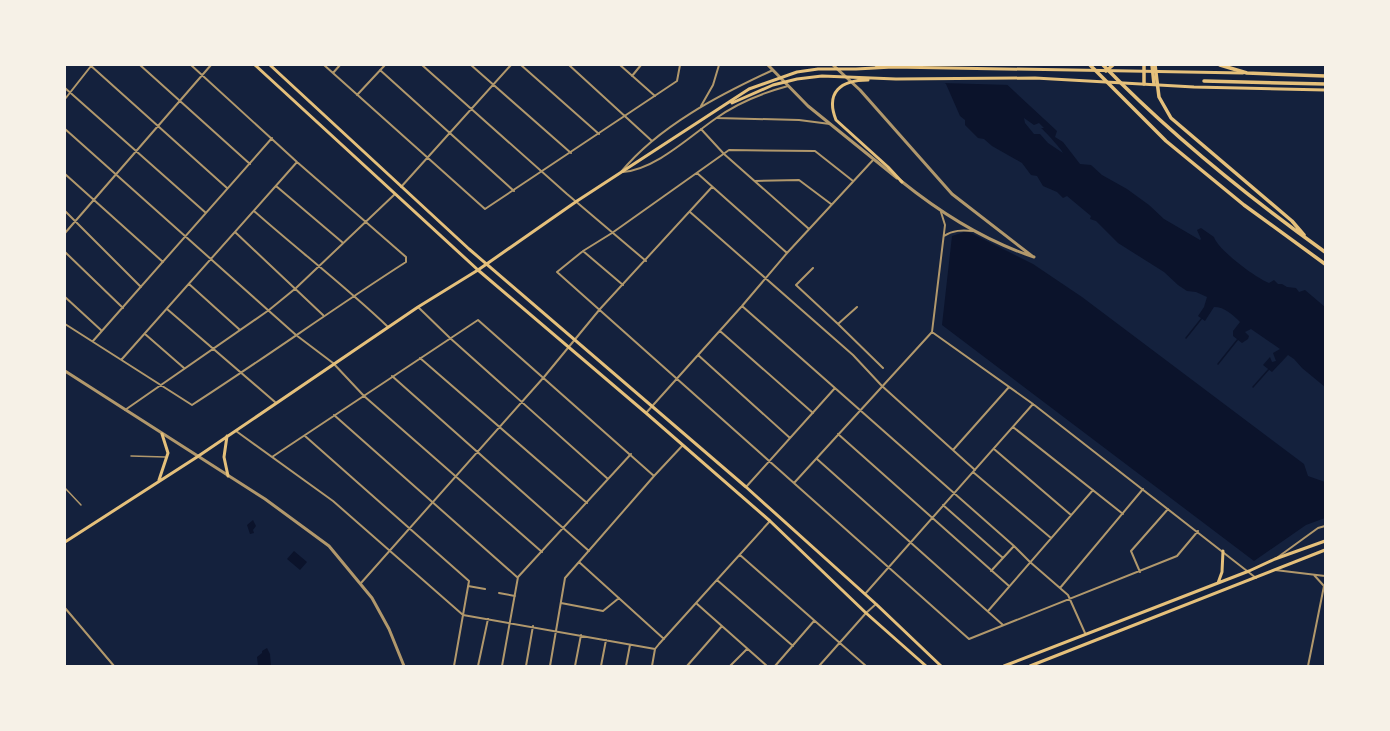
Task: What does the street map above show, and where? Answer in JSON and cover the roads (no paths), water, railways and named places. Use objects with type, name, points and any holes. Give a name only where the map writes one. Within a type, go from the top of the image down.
[{"type":"main road","points":[[255,65],[478,270],[770,521],[866,613],[926,666]]},
{"type":"main road","points":[[270,65],[485,264],[575,339],[746,487],[876,604],[941,666]]},
{"type":"main road","points":[[876,65],[893,67]]},
{"type":"main road","points":[[1090,65],[1166,141],[1244,204],[1325,264]]},
{"type":"main road","points":[[1103,65],[1170,129],[1229,179],[1325,252]]},
{"type":"main road","points":[[1105,71],[1113,65]]},
{"type":"main road","points":[[1144,65],[1144,84]]},
{"type":"main road","points":[[1154,65],[1159,97],[1171,118],[1292,221],[1309,240]]},
{"type":"main road","points":[[1154,65],[1154,84]]},
{"type":"main road","points":[[1220,65],[1247,72]]},
{"type":"main road","points":[[65,542],[197,457],[333,363],[418,307],[478,270],[620,172],[725,106],[749,89],[797,72],[818,69],[893,67],[1144,72],[1247,72],[1325,76]]},
{"type":"main road","points":[[725,106],[773,85],[797,79],[822,76],[896,79],[1035,78],[1144,84],[1325,90]]},
{"type":"main road","points":[[896,79],[853,82],[840,87],[832,99],[832,110],[836,120],[888,167],[902,182]]},
{"type":"main road","points":[[1204,81],[1325,84]]},
{"type":"main road","points":[[159,481],[168,453],[162,434]]},
{"type":"main road","points":[[227,436],[224,457],[228,476]]},
{"type":"main road","points":[[1004,666],[1085,633],[1249,571],[1275,559],[1325,541]]},
{"type":"main road","points":[[1218,583],[1222,572],[1223,550]]},
{"type":"main road","points":[[1030,666],[1325,550]]},
{"type":"street","points":[[65,100],[91,65],[228,188]]},
{"type":"street","points":[[140,65],[250,164]]},
{"type":"street","points":[[65,324],[192,405],[240,374],[324,315],[406,262],[406,257],[297,162],[191,65]]},
{"type":"street","points":[[65,232],[211,65]]},
{"type":"street","points":[[324,65],[427,159],[485,209],[677,82],[680,65]]},
{"type":"street","points":[[333,73],[340,65]]},
{"type":"street","points":[[357,95],[385,65]]},
{"type":"street","points":[[422,65],[612,233],[646,261]]},
{"type":"street","points":[[471,65],[571,153]]},
{"type":"street","points":[[401,187],[511,65]]},
{"type":"street","points":[[521,65],[598,134]]},
{"type":"street","points":[[569,65],[652,141]]},
{"type":"street","points":[[620,65],[655,96]]},
{"type":"street","points":[[632,76],[641,65]]},
{"type":"street","points":[[700,108],[713,85],[719,65]]},
{"type":"street","points":[[768,65],[808,106],[941,212],[1012,250],[1034,257],[952,194],[860,90],[833,65]]},
{"type":"street","points":[[380,70],[449,134],[514,191]]},
{"type":"street","points":[[620,172],[637,152],[700,108],[726,92],[773,70]]},
{"type":"street","points":[[620,172],[637,171],[667,153],[716,118],[745,101],[770,91],[788,86]]},
{"type":"street","points":[[65,88],[136,149],[206,213]]},
{"type":"street","points":[[716,118],[799,120],[830,124]]},
{"type":"street","points":[[65,129],[185,237],[270,310],[296,335],[333,363],[364,396],[542,552]]},
{"type":"street","points":[[701,129],[724,154],[809,229]]},
{"type":"street","points":[[93,342],[272,138]]},
{"type":"street","points":[[852,181],[815,151],[728,150],[612,233],[583,251],[557,272],[969,639],[1177,556],[1198,531]]},
{"type":"street","points":[[646,413],[766,279],[787,253],[852,181],[874,159]]},
{"type":"street","points":[[122,359],[297,162]]},
{"type":"street","points":[[697,173],[787,253]]},
{"type":"street","points":[[65,174],[163,262]]},
{"type":"street","points":[[755,181],[799,180],[832,204]]},
{"type":"street","points":[[276,186],[342,242]]},
{"type":"street","points":[[361,583],[544,377],[600,309],[624,285],[712,187]]},
{"type":"street","points":[[124,410],[270,310],[296,288],[365,220],[395,194]]},
{"type":"street","points":[[65,211],[76,220],[141,287]]},
{"type":"street","points":[[254,211],[317,266],[354,295],[388,327]]},
{"type":"street","points":[[690,212],[853,355],[882,386],[974,471],[1051,538]]},
{"type":"street","points":[[794,483],[932,332],[945,225],[941,212]]},
{"type":"street","points":[[944,236],[959,230],[974,231]]},
{"type":"street","points":[[235,232],[324,315]]},
{"type":"street","points":[[583,251],[624,285]]},
{"type":"street","points":[[65,252],[123,308]]},
{"type":"street","points":[[813,268],[796,285],[883,368]]},
{"type":"street","points":[[189,284],[241,330]]},
{"type":"street","points":[[65,297],[102,331]]},
{"type":"street","points":[[742,306],[955,493],[1060,588],[1070,599],[1085,633]]},
{"type":"street","points":[[418,307],[450,338],[608,480]]},
{"type":"street","points":[[838,324],[857,307]]},
{"type":"street","points":[[167,309],[240,374],[276,402]]},
{"type":"street","points":[[272,457],[478,320],[631,454],[654,476]]},
{"type":"street","points":[[720,331],[813,413]]},
{"type":"street","points":[[932,332],[1032,404],[1144,489],[1223,550],[1256,578]]},
{"type":"street","points":[[145,334],[184,369]]},
{"type":"street","points":[[698,355],[790,438]]},
{"type":"street","points":[[420,358],[587,503]]},
{"type":"street","points":[[65,377],[66,372],[265,499],[329,546],[372,598],[389,628],[404,666]]},
{"type":"street","points":[[392,376],[589,551]]},
{"type":"street","points":[[953,450],[1009,387]]},
{"type":"street","points":[[746,487],[835,388]]},
{"type":"street","points":[[865,594],[1032,404]]},
{"type":"street","points":[[334,415],[518,577]]},
{"type":"street","points":[[1012,427],[1123,514]]},
{"type":"street","points":[[236,430],[333,501],[463,614],[655,649]]},
{"type":"street","points":[[838,434],[1009,586]]},
{"type":"street","points":[[305,435],[469,581],[454,666]]},
{"type":"street","points":[[550,666],[565,578],[683,445]]},
{"type":"street","points":[[994,449],[1071,515]]},
{"type":"street","points":[[502,666],[511,623],[518,577],[631,454]]},
{"type":"street","points":[[131,456],[164,456]]},
{"type":"street","points":[[816,459],[1003,625]]},
{"type":"street","points":[[65,465],[65,488],[81,505]]},
{"type":"street","points":[[1060,588],[1144,489]]},
{"type":"street","points":[[988,612],[1093,490]]},
{"type":"street","points":[[943,505],[1003,558]]},
{"type":"street","points":[[1140,572],[1131,551],[1168,508]]},
{"type":"street","points":[[652,666],[655,649],[770,521]]},
{"type":"street","points":[[1275,559],[1318,528],[1325,526]]},
{"type":"street","points":[[991,570],[1014,546]]},
{"type":"street","points":[[740,555],[866,666]]},
{"type":"street","points":[[579,562],[664,639]]},
{"type":"street","points":[[1274,570],[1325,576]]},
{"type":"street","points":[[1308,666],[1324,586],[1314,575]]},
{"type":"street","points":[[717,580],[793,646]]},
{"type":"street","points":[[468,586],[485,589]]},
{"type":"street","points":[[499,593],[515,596]]},
{"type":"street","points":[[560,603],[603,612],[619,598]]},
{"type":"street","points":[[696,603],[767,666]]},
{"type":"street","points":[[819,666],[866,613],[876,604]]},
{"type":"street","points":[[65,608],[114,666]]},
{"type":"street","points":[[478,666],[488,619]]},
{"type":"street","points":[[775,666],[814,621]]},
{"type":"street","points":[[526,666],[533,626]]},
{"type":"street","points":[[687,666],[722,626]]},
{"type":"street","points":[[575,666],[581,635]]},
{"type":"street","points":[[601,666],[606,640]]},
{"type":"street","points":[[626,666],[630,644]]},
{"type":"street","points":[[730,666],[747,649]]},
{"type":"water","points":[[924,65],[986,65],[1057,131],[1055,137],[1063,142],[1080,164],[1091,165],[1102,175],[1127,189],[1149,205],[1164,219],[1200,240],[1201,239],[1197,230],[1201,228],[1214,237],[1222,249],[1238,263],[1263,280],[1269,283],[1274,280],[1278,284],[1296,288],[1299,292],[1305,290],[1325,307],[1325,387],[1288,355],[1272,372],[1263,365],[1270,357],[1272,362],[1276,361],[1273,353],[1280,349],[1251,329],[1245,332],[1249,336],[1248,339],[1242,343],[1233,336],[1233,331],[1240,322],[1232,314],[1225,310],[1214,307],[1205,321],[1198,316],[1204,307],[1207,297],[1196,292],[1187,291],[1178,285],[1164,272],[1118,243],[1096,221],[1090,219],[1091,216],[1067,196],[1063,198],[1057,192],[1043,186],[1037,176],[1031,175],[1022,163],[992,146],[984,139],[978,138],[965,125],[965,120],[960,116],[946,84]],"holes":[[[1024,118],[1034,125],[1039,123],[1044,128],[1041,128],[1063,153],[1048,143],[1040,134],[1034,134],[1025,123]]]},
{"type":"water","points":[[967,231],[1033,264],[1082,297],[1304,464],[1308,476],[1325,482],[1325,518],[1306,525],[1254,561],[942,325],[952,236]]},
{"type":"water","points":[[253,520],[256,526],[253,530],[254,533],[250,534],[247,525]]},
{"type":"water","points":[[294,551],[307,562],[300,570],[287,559]]},
{"type":"water","points":[[267,648],[270,654],[271,666],[258,666],[257,657]]},
{"type":"waterway","points":[[1186,338],[1202,318]]},
{"type":"waterway","points":[[1218,364],[1238,339]]},
{"type":"waterway","points":[[1253,387],[1269,369]]}]
